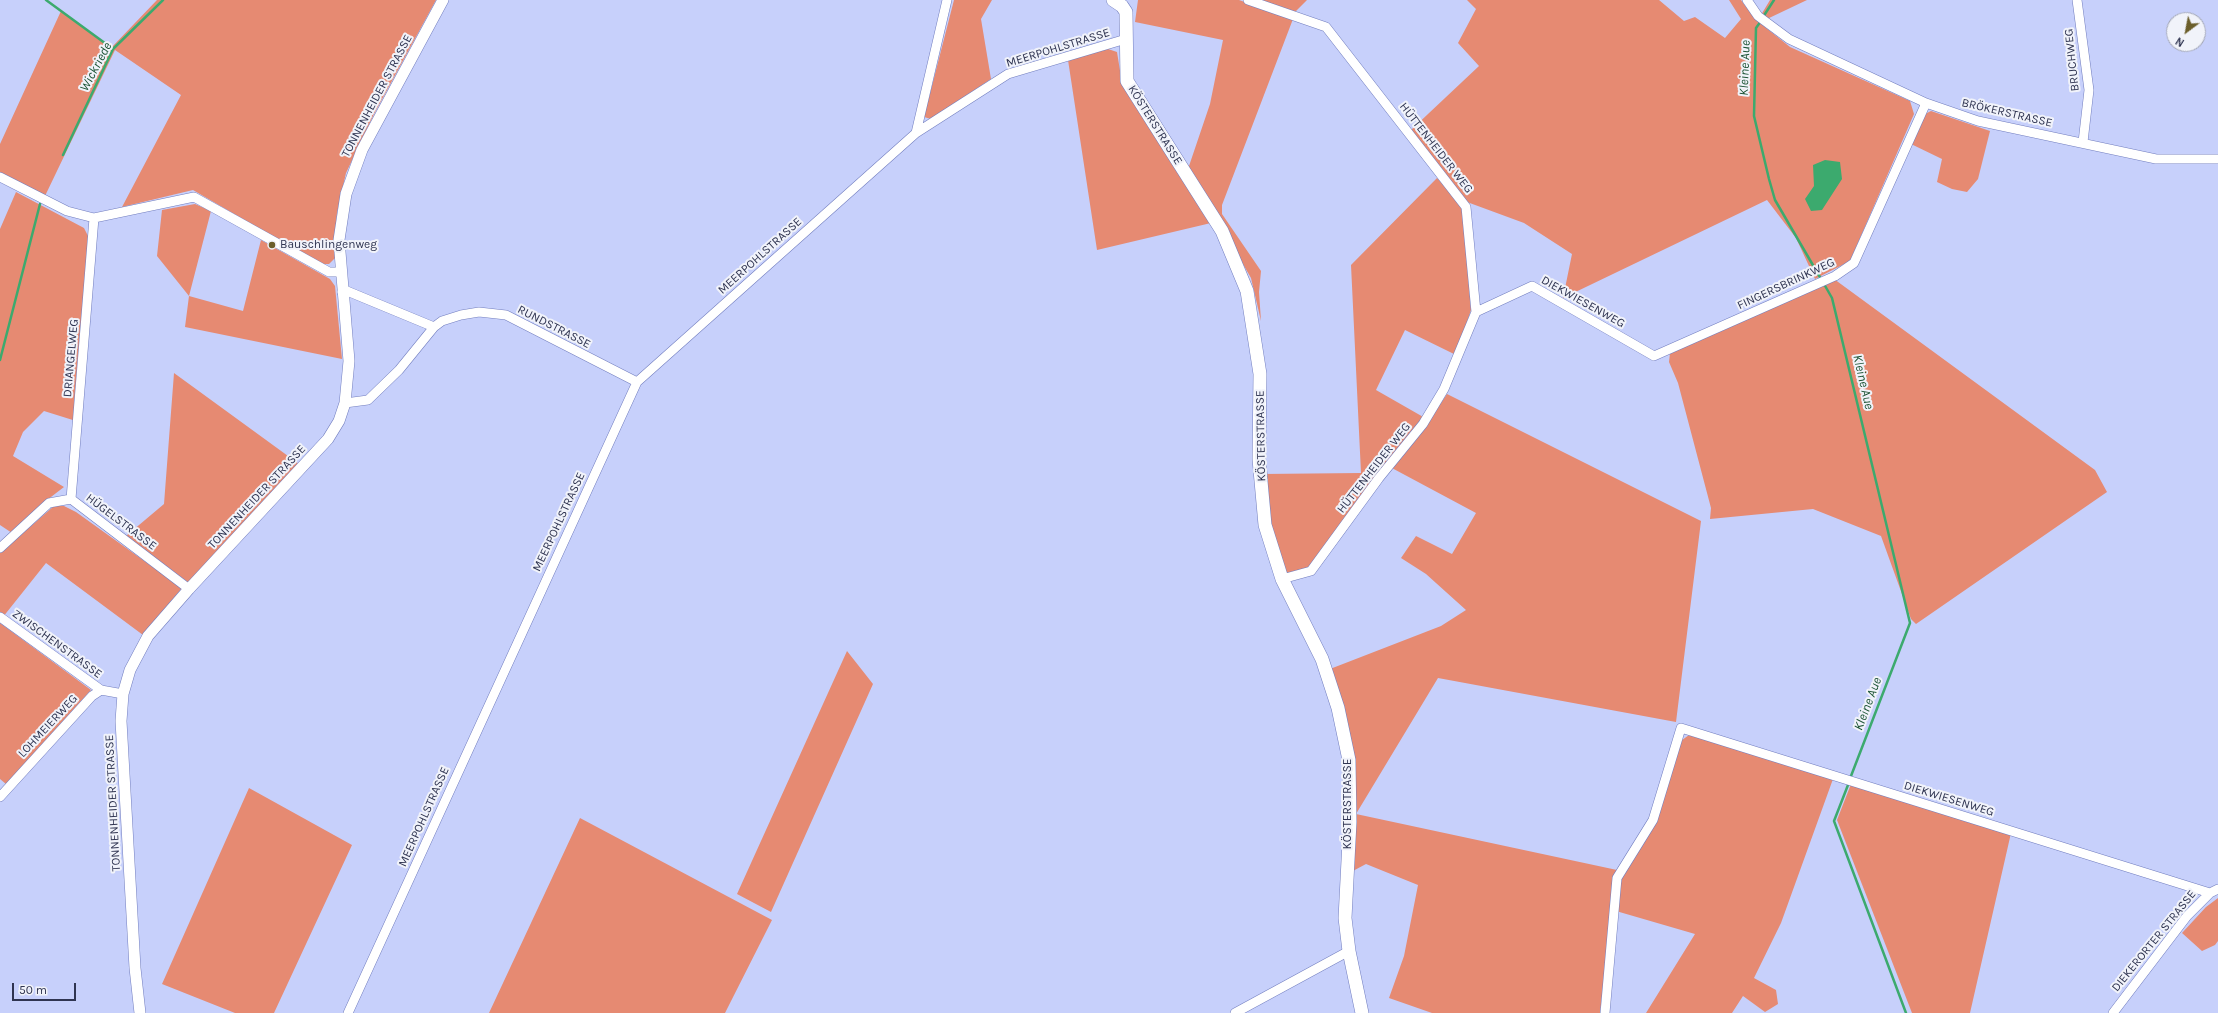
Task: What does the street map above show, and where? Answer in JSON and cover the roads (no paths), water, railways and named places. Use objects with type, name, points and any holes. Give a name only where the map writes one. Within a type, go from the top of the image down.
[{"type":"main road","name":"KÖSTERSTRASSE","points":[[1122,2],[1126,12],[1127,81],[1222,231],[1247,291],[1260,374],[1258,459],[1265,525],[1282,579],[1322,659],[1338,708],[1349,760],[1350,822],[1345,918],[1349,952],[1362,1013]]},
{"type":"street","name":"TONNENHEIDER STRASSE","points":[[140,1013],[135,968],[122,737],[122,694],[130,670],[148,636],[188,589],[328,439],[339,421],[345,403],[349,361],[342,292],[340,234],[346,194],[351,176],[362,150],[442,0]]},
{"type":"street","points":[[916,133],[947,0]]},
{"type":"street","name":"HÜTTENHEIDER WEG","points":[[1248,0],[1326,27],[1466,207],[1476,312],[1444,389],[1423,424],[1379,478],[1311,570],[1282,579]]},
{"type":"street","name":"BRÖKERSTRASSE","points":[[1747,0],[1762,19],[1789,39],[1926,103],[1978,121],[2083,142],[2156,159],[2218,159]]},
{"type":"street","name":"BRUCHWEG","points":[[2077,0],[2089,90],[2083,142]]},
{"type":"street","name":"MEERPOHLSTRASSE","points":[[348,1013],[637,382],[916,133],[1008,74],[1126,39]]},
{"type":"street","name":"FINGERSBRINKWEG","points":[[1654,356],[1835,276],[1854,263],[1926,103]]},
{"type":"street","points":[[0,177],[67,211],[94,218],[194,197],[329,272],[341,272]]},
{"type":"street","name":"DRIANGELWEG","points":[[72,499],[94,218]]},
{"type":"street","name":"DIEKWIESENWEG","points":[[1476,312],[1532,286],[1654,356]]},
{"type":"street","points":[[342,292],[346,291],[434,327]]},
{"type":"street","name":"RUNDSTRASSE","points":[[345,403],[368,400],[399,370],[434,327],[442,321],[461,315],[479,312],[506,315],[637,382]]},
{"type":"street","name":"HÜGELSTRASSE","points":[[0,548],[49,503],[72,499],[188,589]]},
{"type":"street","name":"ZWISCHENSTRASSE","points":[[0,617],[101,690]]},
{"type":"street","points":[[101,690],[122,694]]},
{"type":"street","name":"LOHMEIERWEG","points":[[0,797],[92,696],[101,690]]},
{"type":"street","name":"DIEKWIESENWEG","points":[[1605,1013],[1617,878],[1653,820],[1680,728],[2214,891]]},
{"type":"street","name":"DIEKERORTER STRASSE","points":[[2113,1013],[2187,916],[2214,891]]},
{"type":"street","points":[[1235,1013],[1349,952]]},
{"type":"waterway","points":[[46,0],[113,49]]},
{"type":"waterway","name":"Wickriede","points":[[63,155],[113,49],[163,0]]},
{"type":"waterway","name":"Kleine Aue","points":[[1763,17],[1774,0]]},
{"type":"waterway","name":"Kleine Aue","points":[[1761,21],[1756,28],[1754,116],[1775,200],[1821,279]]},
{"type":"waterway","name":"Wickriede","points":[[0,360],[40,204]]},
{"type":"waterway","name":"Kleine Aue","points":[[1824,284],[1832,298],[1910,623],[1851,776]]},
{"type":"waterway","name":"Kleine Aue","points":[[1848,785],[1834,821],[1906,1013]]},
{"type":"place","name":"Bauschlingenweg","points":[[272,245]]}]
